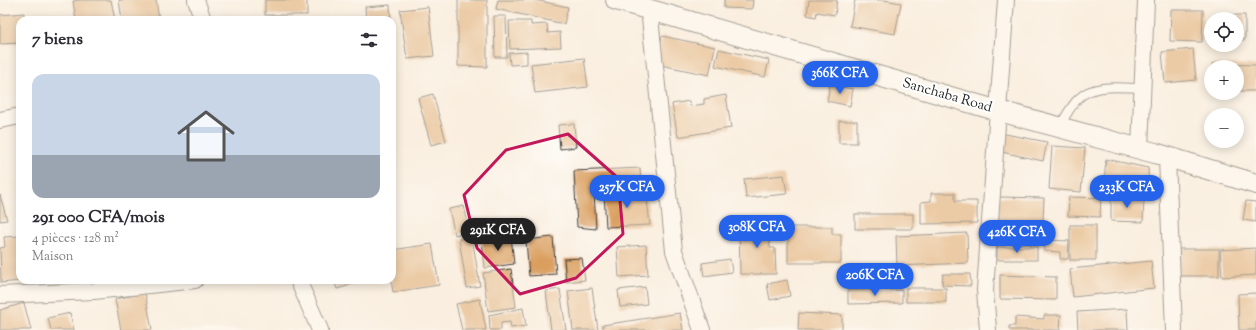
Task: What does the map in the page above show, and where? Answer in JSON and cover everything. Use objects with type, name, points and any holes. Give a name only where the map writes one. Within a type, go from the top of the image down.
[{"type":"street","points":[[196,0],[202,16]]},
{"type":"street","name":"Sanchaba Road","points":[[616,0],[649,8],[742,37],[1256,184]]},
{"type":"street","points":[[988,330],[985,290],[1006,0]]},
{"type":"street","points":[[1140,150],[1146,0]]},
{"type":"street","points":[[649,8],[674,251],[702,330]]},
{"type":"street","points":[[0,120],[16,117]]},
{"type":"street","points":[[1167,158],[1174,330]]},
{"type":"street","points":[[0,295],[94,290],[155,284]]},
{"type":"street","points":[[300,284],[320,330]]},
{"type":"lane","points":[[1059,127],[1077,99],[1086,92],[1099,89],[1142,88]]},
{"type":"highlighted area","points":[[568,134],[618,178],[623,234],[576,278],[520,294],[477,248],[464,195],[506,150]]},
{"type":"building","points":[[111,0],[114,16],[75,16],[73,1]]},
{"type":"building","points":[[119,0],[156,0],[158,16],[121,16]]},
{"type":"building","points":[[265,0],[307,0],[307,15],[265,15]]},
{"type":"building","points":[[458,0],[487,0],[487,67],[458,66]]},
{"type":"building","points":[[498,0],[535,0],[568,7],[564,24],[496,9]]},
{"type":"building","points":[[724,0],[753,0],[752,9],[724,8]]},
{"type":"building","points":[[809,0],[837,0],[835,15],[817,12],[816,17],[807,15]]},
{"type":"building","points":[[855,0],[884,0],[901,3],[895,34],[850,26]]},
{"type":"building","points":[[390,5],[391,16],[366,16],[365,7]]},
{"type":"building","points":[[428,7],[434,56],[407,59],[400,10]]},
{"type":"building","points":[[1171,10],[1203,10],[1202,42],[1170,41]]},
{"type":"building","points":[[24,13],[24,16],[16,16],[16,43],[0,44],[0,15]]},
{"type":"building","points":[[1244,15],[1245,15],[1244,40]]},
{"type":"building","points":[[494,16],[506,16],[507,57],[495,57]]},
{"type":"building","points":[[509,21],[531,21],[531,25],[547,24],[548,33],[560,32],[561,47],[510,49]]},
{"type":"building","points":[[662,36],[715,47],[709,75],[656,64]]},
{"type":"building","points":[[719,49],[769,60],[765,77],[715,66]]},
{"type":"building","points":[[1193,49],[1196,80],[1165,83],[1162,52]]},
{"type":"building","points":[[527,52],[527,64],[510,65],[509,53]]},
{"type":"building","points":[[584,58],[588,87],[535,93],[531,64]]},
{"type":"building","points":[[1244,65],[1256,65],[1256,91],[1244,91]]},
{"type":"building","points":[[830,85],[853,89],[850,106],[827,101]]},
{"type":"building","points":[[433,94],[446,141],[431,145],[418,98]]},
{"type":"building","points":[[726,95],[731,128],[678,137],[672,104],[689,101],[690,106],[704,104],[704,99]]},
{"type":"building","points":[[839,121],[857,121],[857,143],[839,143]]},
{"type":"building","points":[[574,124],[576,147],[560,149],[558,125]]},
{"type":"building","points":[[1000,133],[1047,142],[1043,161],[997,151]]},
{"type":"building","points":[[1052,146],[1085,148],[1081,192],[1049,189]]},
{"type":"building","points":[[1106,159],[1148,168],[1149,194],[1103,193]]},
{"type":"building","points":[[640,168],[641,188],[594,191],[596,229],[577,227],[574,171]]},
{"type":"building","points":[[784,175],[787,194],[746,198],[744,179]]},
{"type":"building","points":[[646,191],[650,225],[606,227],[604,193]]},
{"type":"building","points":[[931,193],[955,193],[955,201],[977,201],[977,223],[921,224],[921,202],[931,201]]},
{"type":"building","points":[[0,195],[7,220],[0,221]]},
{"type":"building","points":[[999,197],[1044,198],[1042,245],[997,243]]},
{"type":"building","points":[[1069,197],[1101,198],[1100,217],[1068,216]]},
{"type":"building","points":[[1111,197],[1144,198],[1143,222],[1111,221]]},
{"type":"building","points":[[1246,201],[1256,202],[1256,222],[1243,220]]},
{"type":"building","points":[[464,206],[470,231],[455,235],[449,209]]},
{"type":"building","points":[[855,214],[913,214],[913,229],[855,229]]},
{"type":"building","points":[[775,222],[775,232],[769,232],[770,248],[775,248],[776,274],[740,274],[739,223]]},
{"type":"building","points":[[1070,225],[1096,225],[1096,260],[1070,260]]},
{"type":"building","points":[[788,227],[832,227],[832,234],[841,234],[841,263],[788,263]]},
{"type":"building","points":[[967,233],[968,263],[897,266],[896,236]]},
{"type":"building","points":[[16,236],[16,281],[1,283],[0,248],[5,247],[4,237]]},
{"type":"building","points":[[511,236],[514,264],[485,268],[482,240]]},
{"type":"building","points":[[472,237],[480,286],[467,288],[459,239]]},
{"type":"building","points":[[553,237],[556,274],[529,276],[526,240]]},
{"type":"building","points":[[1045,240],[1069,241],[1068,259],[1060,259],[1060,252],[1044,251]]},
{"type":"building","points":[[432,244],[439,285],[393,292],[392,284],[396,284],[396,249]]},
{"type":"building","points":[[646,245],[648,275],[619,277],[617,247]]},
{"type":"building","points":[[997,247],[1037,247],[1037,260],[997,260]]},
{"type":"building","points":[[1256,248],[1256,275],[1222,277],[1220,250]]},
{"type":"building","points":[[1174,249],[1219,249],[1219,276],[1174,276]]},
{"type":"building","points":[[582,258],[585,280],[566,282],[564,259]]},
{"type":"building","points":[[730,259],[732,272],[704,276],[702,263]]},
{"type":"building","points":[[1151,261],[1154,288],[1073,297],[1070,269]]},
{"type":"building","points":[[511,269],[516,307],[488,311],[483,273]]},
{"type":"building","points":[[943,274],[970,274],[971,286],[942,285]]},
{"type":"building","points":[[1000,275],[1056,277],[1056,300],[1000,299]]},
{"type":"building","points":[[787,280],[790,296],[770,300],[767,284]]},
{"type":"building","points":[[335,284],[354,284],[337,289]]},
{"type":"building","points":[[645,287],[647,304],[620,307],[618,290]]},
{"type":"building","points":[[592,288],[598,330],[573,330],[568,291]]},
{"type":"building","points":[[906,288],[946,288],[946,302],[906,302]]},
{"type":"building","points":[[560,289],[566,330],[551,330],[546,291]]},
{"type":"building","points":[[848,290],[902,290],[902,303],[848,304]]},
{"type":"building","points":[[145,293],[152,330],[121,330],[115,299]]},
{"type":"building","points":[[1256,293],[1256,330],[1239,330],[1238,294]]},
{"type":"building","points":[[480,299],[486,330],[462,330],[456,304]]},
{"type":"building","points":[[24,303],[31,330],[0,330],[0,310]]},
{"type":"building","points":[[523,308],[526,326],[511,328],[510,322],[501,323],[501,330],[490,330],[489,315]]},
{"type":"building","points":[[1127,309],[1128,330],[1078,330],[1077,312]]},
{"type":"building","points":[[70,313],[74,330],[51,330],[48,318]]},
{"type":"building","points":[[680,313],[683,330],[603,330],[603,325]]},
{"type":"building","points":[[799,313],[842,315],[842,330],[798,330]]},
{"type":"building","points":[[1044,315],[1061,315],[1060,330],[1009,330],[1009,326],[1015,326],[1015,317],[1044,319]]}]
